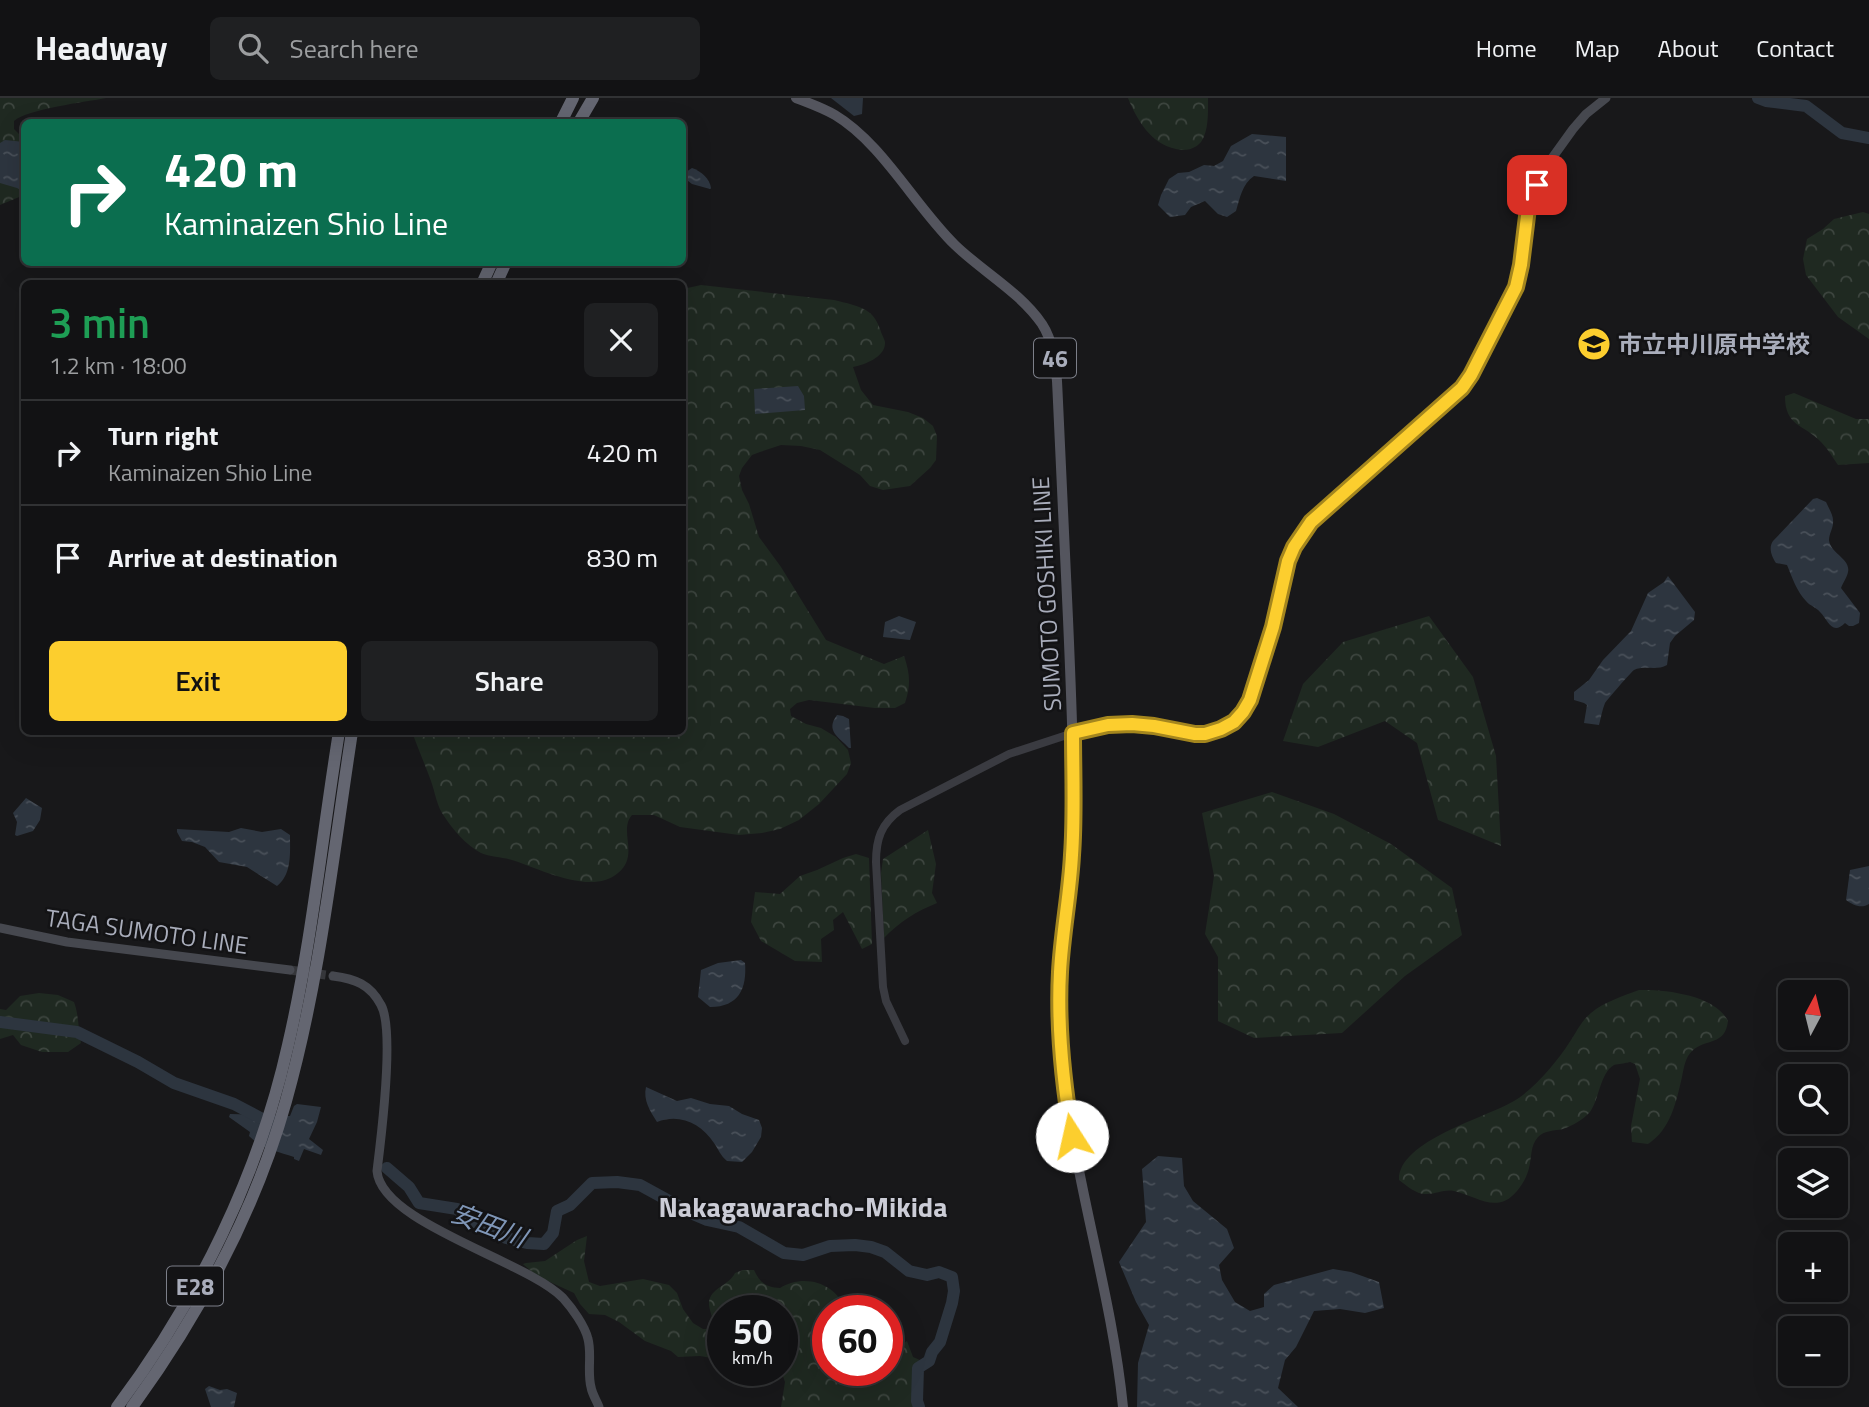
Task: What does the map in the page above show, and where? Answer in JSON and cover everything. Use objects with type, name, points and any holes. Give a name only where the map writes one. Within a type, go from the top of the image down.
[{"type":"highway","points":[[560,119],[567,98]]},
{"type":"highway","points":[[561,119],[573,98]]},
{"type":"highway","points":[[578,119],[587,98]]},
{"type":"highway","points":[[579,119],[593,98]]},
{"type":"highway","name":"E28","points":[[132,1407],[182,1332],[219,1267],[247,1209],[260,1157],[312,995],[339,735]]},
{"type":"highway","name":"E28","points":[[333,805],[351,735]]},
{"type":"highway","name":"E28","points":[[117,1407],[185,1306],[260,1157]]},
{"type":"main road","name":"SUMOTO GOSHIKI LINE","points":[[796,98],[836,115],[877,151],[912,197],[952,242],[1024,303],[1049,336],[1053,350],[1057,380],[1073,733],[1074,827],[1060,971],[1061,1046],[1072,1136],[1118,1366],[1123,1407]]},
{"type":"main road","points":[[1073,733],[1108,725],[1132,724],[1205,734],[1228,726],[1243,712],[1250,700],[1267,649],[1288,561],[1294,547],[1311,522],[1462,388],[1516,287],[1529,200],[1573,129],[1606,98]]},
{"type":"main road","name":"TAGA SUMOTO LINE","points":[[0,928],[49,939],[290,970]]},
{"type":"main road","points":[[333,975],[353,979],[364,985],[383,1007],[387,1034],[377,1171],[383,1189],[425,1223],[544,1283],[563,1299],[588,1339],[591,1388],[599,1407]]},
{"type":"street","points":[[905,1041],[886,1001],[883,987],[876,862],[877,841],[883,827],[900,810],[981,768],[1033,745],[1073,733]]},
{"type":"green space","points":[[0,98],[106,98],[31,113],[14,121],[14,129],[21,136],[21,196],[0,205]]},
{"type":"green space","points":[[1128,98],[1208,98],[1208,121],[1204,137],[1198,145],[1189,149],[1179,150],[1159,142],[1146,130]]},
{"type":"green space","points":[[1863,212],[1869,214],[1869,339],[1838,317],[1806,275],[1803,259],[1807,239],[1834,219]]},
{"type":"green space","points":[[701,285],[834,300],[866,310],[877,321],[885,342],[882,352],[868,362],[853,367],[861,390],[873,405],[908,412],[933,426],[937,436],[936,460],[930,468],[910,486],[883,490],[870,486],[860,475],[820,450],[781,445],[752,455],[739,476],[759,537],[826,640],[884,664],[904,656],[908,668],[908,690],[905,703],[895,708],[809,700],[797,703],[790,709],[791,716],[836,737],[848,750],[851,763],[847,774],[819,804],[799,820],[780,829],[739,835],[680,827],[654,815],[632,815],[628,821],[628,859],[624,866],[607,879],[580,881],[481,853],[470,846],[451,827],[442,812],[413,735],[686,735],[686,288]]},
{"type":"green space","points":[[1794,393],[1856,419],[1869,419],[1869,463],[1838,465],[1821,442],[1788,414],[1785,396]]},
{"type":"green space","points":[[1429,616],[1473,677],[1496,756],[1501,846],[1438,820],[1417,743],[1385,721],[1318,747],[1283,741],[1303,684],[1343,642]]},
{"type":"green space","points":[[1272,792],[1334,814],[1391,844],[1452,888],[1462,935],[1405,976],[1342,1033],[1254,1038],[1218,1021],[1218,957],[1205,934],[1214,876],[1202,813]]},
{"type":"green space","points":[[928,830],[936,864],[932,893],[937,903],[909,918],[884,938],[881,873],[883,859]]},
{"type":"green space","points":[[856,854],[869,858],[872,944],[862,949],[843,912],[833,920],[834,930],[821,939],[822,962],[795,961],[761,941],[751,922],[755,892],[780,894],[800,876]]},
{"type":"green space","points":[[1639,990],[1688,995],[1713,1005],[1728,1021],[1719,1038],[1697,1047],[1688,1057],[1671,1114],[1656,1138],[1648,1144],[1632,1142],[1631,1126],[1640,1079],[1635,1064],[1630,1062],[1609,1069],[1593,1107],[1585,1117],[1566,1128],[1547,1132],[1535,1140],[1526,1177],[1519,1188],[1502,1202],[1487,1202],[1454,1191],[1423,1194],[1399,1180],[1402,1166],[1427,1142],[1521,1096],[1551,1067],[1587,1016],[1608,1002]]},
{"type":"green space","points":[[39,993],[58,995],[74,1002],[81,1043],[68,1052],[42,1052],[21,1045],[13,1035],[0,1039],[0,1009],[6,1010],[20,996]]},
{"type":"green space","points":[[587,1236],[584,1261],[589,1282],[600,1286],[643,1279],[669,1285],[677,1293],[683,1309],[693,1323],[707,1329],[707,1357],[678,1357],[671,1351],[645,1341],[605,1315],[589,1314],[574,1293],[537,1276],[523,1264],[545,1261]]},
{"type":"green space","points":[[743,1270],[754,1270],[767,1285],[780,1288],[799,1281],[809,1281],[827,1287],[837,1295],[812,1295],[812,1386],[903,1386],[903,1344],[907,1341],[913,1357],[922,1361],[915,1367],[916,1407],[781,1407],[784,1386],[798,1386],[798,1295],[712,1295],[735,1273]]},
{"type":"water","points":[[831,98],[863,98],[862,114],[854,116]]},
{"type":"water","points":[[1252,134],[1286,137],[1286,181],[1254,176],[1244,187],[1236,211],[1227,217],[1218,214],[1205,201],[1191,207],[1185,215],[1170,217],[1158,205],[1169,179],[1178,173],[1189,172],[1204,165],[1214,166],[1223,161],[1231,146]]},
{"type":"water","points":[[5,140],[21,142],[21,190],[0,183],[0,143]]},
{"type":"water","points":[[692,168],[702,173],[711,188],[692,184],[686,179],[686,172]]},
{"type":"water","points":[[798,386],[804,396],[805,410],[755,414],[754,389]]},
{"type":"water","points":[[1817,498],[1826,502],[1832,515],[1830,545],[1848,567],[1841,588],[1860,613],[1859,623],[1853,626],[1845,623],[1841,627],[1833,627],[1803,597],[1787,565],[1776,563],[1771,552],[1773,541]]},
{"type":"water","points":[[1668,576],[1695,612],[1694,620],[1670,643],[1667,665],[1634,670],[1605,703],[1599,725],[1584,723],[1587,705],[1574,700],[1574,692],[1589,680],[1603,660],[1631,631],[1648,593]]},
{"type":"water","points":[[899,616],[916,622],[910,640],[883,637],[885,622]]},
{"type":"water","points":[[837,715],[849,719],[851,748],[833,730],[832,725]]},
{"type":"water","points":[[26,798],[42,808],[40,820],[33,831],[17,836],[17,822],[13,813]]},
{"type":"water","points":[[241,828],[262,832],[281,829],[290,835],[288,869],[277,886],[247,867],[219,862],[205,847],[182,841],[177,832],[177,829],[229,832]]},
{"type":"water","points":[[1869,866],[1869,904],[1854,905],[1846,900],[1850,870]]},
{"type":"water","points":[[741,960],[745,963],[744,980],[734,1000],[728,1004],[710,1007],[698,997],[701,970],[718,963]]},
{"type":"water","points":[[646,1087],[677,1101],[691,1098],[729,1106],[759,1120],[761,1137],[742,1162],[727,1161],[709,1136],[696,1125],[681,1119],[657,1122],[646,1101]]},
{"type":"water","points":[[297,1104],[321,1107],[309,1139],[323,1150],[321,1155],[304,1149],[299,1161],[294,1159],[259,1144],[249,1136],[250,1132],[229,1117],[230,1114],[290,1116]]},
{"type":"water","points":[[1158,1156],[1182,1158],[1184,1186],[1193,1201],[1227,1229],[1234,1248],[1219,1265],[1222,1280],[1235,1302],[1250,1311],[1264,1307],[1264,1294],[1274,1285],[1333,1269],[1379,1282],[1384,1308],[1365,1313],[1340,1309],[1314,1311],[1296,1347],[1285,1360],[1278,1388],[1298,1407],[1137,1407],[1138,1363],[1149,1325],[1119,1262],[1146,1222],[1142,1169]]},
{"type":"water","points":[[209,1386],[237,1393],[234,1407],[211,1407],[205,1389]]},
{"type":"waterway","points":[[1758,98],[1806,106],[1842,133],[1869,138]]},
{"type":"waterway","name":"安田川","points":[[0,1022],[77,1032],[174,1083],[234,1104],[268,1122]]},
{"type":"waterway","name":"安田川","points":[[387,1168],[409,1187],[419,1203],[457,1209],[467,1218],[506,1238],[527,1243],[544,1244],[553,1233],[557,1211],[570,1205],[592,1183],[617,1182],[640,1185],[707,1220],[739,1227],[784,1253],[803,1255],[830,1246],[871,1247],[885,1252],[909,1271],[927,1275],[939,1272],[952,1277],[952,1303],[940,1342],[929,1361],[918,1368],[919,1407]]},
{"type":"tunnel","points":[[290,970],[333,976]]},
{"type":"place","name":"市立中川原中学校","points":[[1594,344]]},
{"type":"district","name":"Nakagawaracho-Mikida","points":[[803,1206]]},
{"type":"route","points":[[1072,1136],[1065,1095],[1059,1011],[1060,971],[1074,827],[1073,733],[1108,725],[1132,724],[1205,734],[1228,726],[1243,712],[1250,700],[1267,649],[1288,561],[1294,547],[1311,522],[1462,388],[1471,375],[1516,287],[1529,200],[1537,185]]}]
